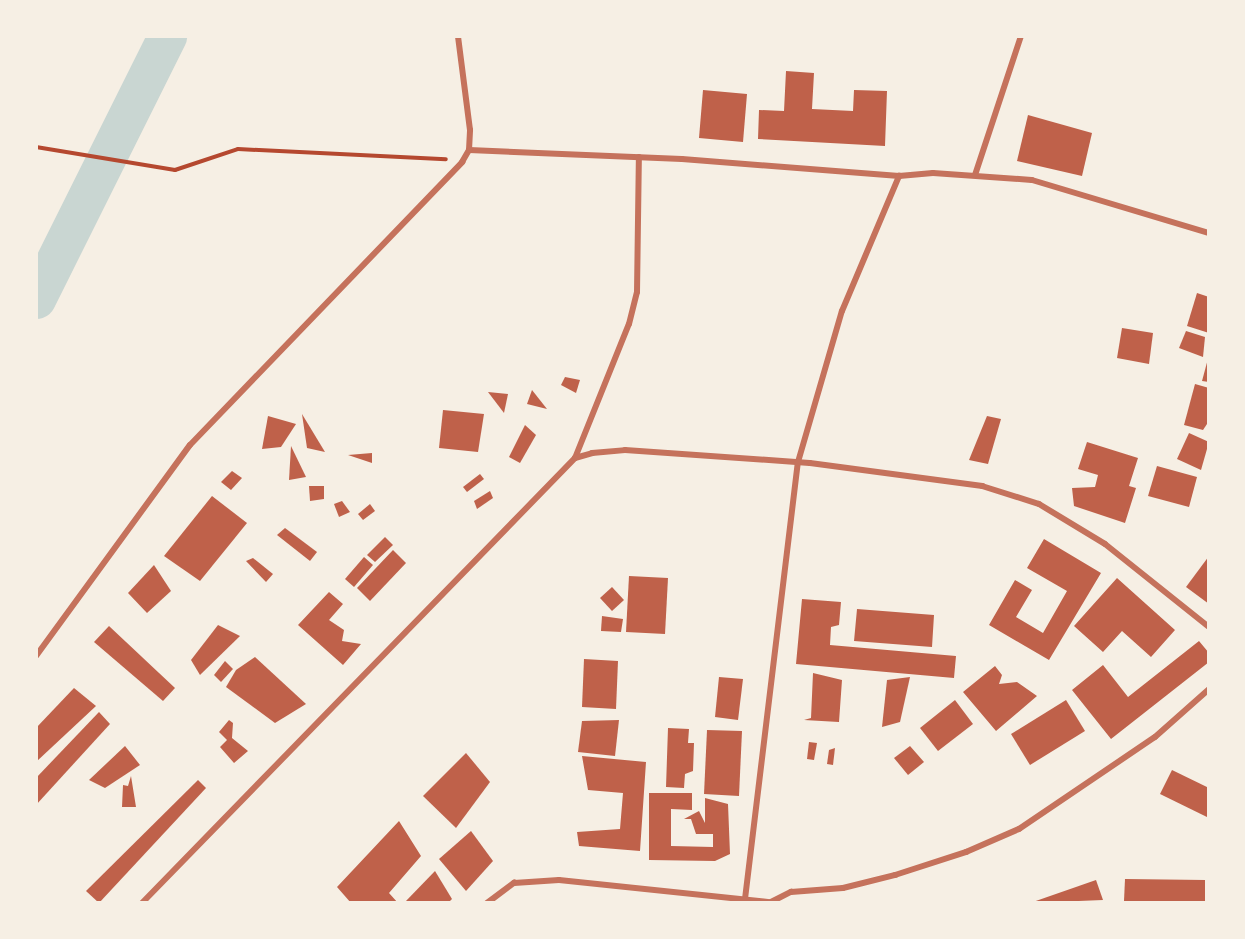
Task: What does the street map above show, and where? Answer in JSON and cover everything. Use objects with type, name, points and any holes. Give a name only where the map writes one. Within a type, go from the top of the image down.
[{"type":"street","points":[[36,656],[190,445],[462,162],[469,150],[458,36]]},
{"type":"street","points":[[975,176],[1021,36]]},
{"type":"street","points":[[469,150],[639,158],[899,176],[933,173],[1032,180],[1209,233]]},
{"type":"street","points":[[142,903],[575,458],[629,324],[637,292],[639,158]]},
{"type":"street","points":[[745,899],[798,462],[843,311],[899,176]]},
{"type":"street","points":[[575,458],[592,453],[625,450],[798,462],[982,486],[1040,504],[1105,544],[1209,627]]},
{"type":"street","points":[[487,903],[514,883],[532,880],[770,903],[791,892],[843,888],[895,875],[966,852],[1018,829],[1155,737],[1209,689]]},
{"type":"path","points":[[36,147],[175,170],[238,149],[379,158],[420,155],[462,162]]},
{"type":"building","points":[[786,71],[814,73],[812,109],[853,111],[854,90],[887,91],[885,146],[758,139],[759,110],[784,111]]},
{"type":"building","points":[[703,90],[747,94],[743,142],[699,138]]},
{"type":"building","points":[[1028,115],[1092,133],[1082,176],[1017,161]]},
{"type":"building","points":[[1197,293],[1209,297],[1209,333],[1187,326]]},
{"type":"building","points":[[1122,328],[1153,333],[1149,364],[1117,358]]},
{"type":"building","points":[[1186,331],[1205,337],[1203,357],[1179,348]]},
{"type":"building","points":[[1209,355],[1209,382],[1202,381]]},
{"type":"building","points":[[565,377],[580,380],[576,393],[561,385]]},
{"type":"building","points":[[1195,384],[1209,388],[1209,421],[1203,430],[1184,425]]},
{"type":"building","points":[[532,390],[547,409],[527,404]]},
{"type":"building","points":[[488,392],[508,394],[504,413]]},
{"type":"building","points":[[443,410],[484,414],[478,452],[439,448]]},
{"type":"building","points":[[302,414],[325,452],[307,448]]},
{"type":"building","points":[[268,416],[296,424],[281,447],[262,449]]},
{"type":"building","points":[[987,416],[1001,419],[988,464],[969,460]]},
{"type":"building","points":[[525,425],[536,435],[520,463],[509,457]]},
{"type":"building","points":[[1189,433],[1209,442],[1201,470],[1177,459]]},
{"type":"building","points":[[1087,442],[1138,458],[1129,486],[1136,488],[1125,523],[1074,506],[1072,488],[1095,487],[1098,475],[1078,469]]},
{"type":"building","points":[[291,446],[306,477],[289,480]]},
{"type":"building","points":[[372,453],[372,463],[348,455]]},
{"type":"building","points":[[1157,466],[1197,477],[1189,507],[1148,496]]},
{"type":"building","points":[[232,471],[242,478],[231,490],[221,482]]},
{"type":"building","points":[[480,474],[484,479],[467,492],[463,487]]},
{"type":"building","points":[[309,486],[324,486],[324,499],[310,501]]},
{"type":"building","points":[[490,491],[493,498],[477,509],[474,501]]},
{"type":"building","points":[[212,496],[247,523],[200,581],[164,556]]},
{"type":"building","points":[[342,501],[350,512],[339,517],[334,504]]},
{"type":"building","points":[[370,504],[375,511],[363,520],[358,514]]},
{"type":"building","points":[[285,528],[317,552],[310,561],[277,535]]},
{"type":"building","points":[[385,537],[393,545],[375,562],[367,555]]},
{"type":"building","points":[[1044,539],[1101,573],[1049,660],[989,625],[1015,580],[1032,590],[1016,617],[1043,633],[1067,591],[1027,568]]},
{"type":"building","points":[[393,550],[406,563],[370,601],[357,588]]},
{"type":"building","points":[[1209,556],[1209,604],[1186,587]]},
{"type":"building","points":[[364,557],[373,565],[354,587],[345,579]]},
{"type":"building","points":[[253,558],[273,574],[266,582],[246,561]]},
{"type":"building","points":[[154,565],[171,591],[147,613],[128,593]]},
{"type":"building","points":[[629,576],[668,578],[665,634],[626,632]]},
{"type":"building","points":[[1117,578],[1175,630],[1151,657],[1122,631],[1103,652],[1074,626]]},
{"type":"building","points":[[612,587],[624,600],[612,611],[600,598]]},
{"type":"building","points":[[329,592],[343,604],[329,620],[344,630],[342,641],[361,644],[343,665],[298,625]]},
{"type":"building","points":[[802,599],[841,602],[839,625],[831,627],[830,645],[956,656],[954,678],[796,664]]},
{"type":"building","points":[[857,609],[934,615],[932,647],[854,641]]},
{"type":"building","points":[[602,616],[623,619],[621,632],[601,631]]},
{"type":"building","points":[[218,625],[240,636],[200,675],[191,660]]},
{"type":"building","points":[[109,626],[175,688],[163,701],[94,642]]},
{"type":"building","points":[[1199,641],[1209,653],[1209,662],[1111,739],[1072,690],[1103,665],[1128,697]]},
{"type":"building","points":[[255,657],[306,704],[275,723],[226,687],[236,670]]},
{"type":"building","points":[[584,659],[618,661],[616,709],[582,707]]},
{"type":"building","points":[[225,661],[233,669],[221,682],[214,675]]},
{"type":"building","points":[[995,666],[1002,675],[999,684],[1017,682],[1037,696],[996,731],[963,692]]},
{"type":"building","points":[[813,673],[842,680],[839,722],[804,720],[811,718]]},
{"type":"building","points":[[719,677],[743,679],[738,720],[715,717]]},
{"type":"building","points":[[910,677],[900,722],[882,727],[887,680]]},
{"type":"building","points":[[74,688],[96,706],[36,762],[36,728]]},
{"type":"building","points":[[955,700],[973,724],[938,751],[920,728]]},
{"type":"building","points":[[1066,700],[1085,731],[1030,765],[1011,734]]},
{"type":"building","points":[[99,712],[110,724],[36,805],[36,778]]},
{"type":"building","points":[[229,720],[233,723],[232,738],[248,751],[234,763],[220,747],[227,740],[219,732]]},
{"type":"building","points":[[619,720],[615,756],[578,752],[582,721]]},
{"type":"building","points":[[668,728],[689,729],[688,743],[694,743],[693,771],[685,774],[684,788],[666,787]]},
{"type":"building","points":[[707,730],[742,731],[739,796],[704,794]]},
{"type":"building","points":[[809,742],[817,743],[814,760],[807,759]]},
{"type":"building","points":[[125,746],[140,765],[105,788],[89,780]]},
{"type":"building","points":[[910,746],[924,762],[908,775],[894,758]]},
{"type":"building","points":[[835,748],[833,765],[827,764],[829,750]]},
{"type":"building","points":[[466,753],[490,782],[456,828],[423,796]]},
{"type":"building","points":[[582,756],[646,762],[640,851],[579,846],[577,832],[620,829],[623,793],[588,790]]},
{"type":"building","points":[[1172,770],[1209,788],[1209,818],[1160,794]]},
{"type":"building","points":[[131,776],[136,807],[122,807],[123,785],[128,786]]},
{"type":"building","points":[[198,780],[206,788],[99,903],[86,891]]},
{"type":"building","points":[[649,793],[692,793],[692,810],[671,809],[671,846],[713,847],[713,834],[696,834],[691,819],[684,819],[699,811],[705,823],[705,798],[728,804],[730,854],[715,861],[649,860]]},
{"type":"building","points":[[399,821],[421,856],[389,893],[398,903],[351,903],[337,887]]},
{"type":"building","points":[[471,831],[493,861],[466,891],[439,859]]},
{"type":"building","points":[[435,871],[452,899],[448,903],[404,903]]},
{"type":"building","points":[[1125,879],[1205,880],[1205,903],[1124,901]]},
{"type":"building","points":[[1096,880],[1103,900],[1030,903]]},
{"type":"waterway","points":[[36,299],[167,36]]}]
